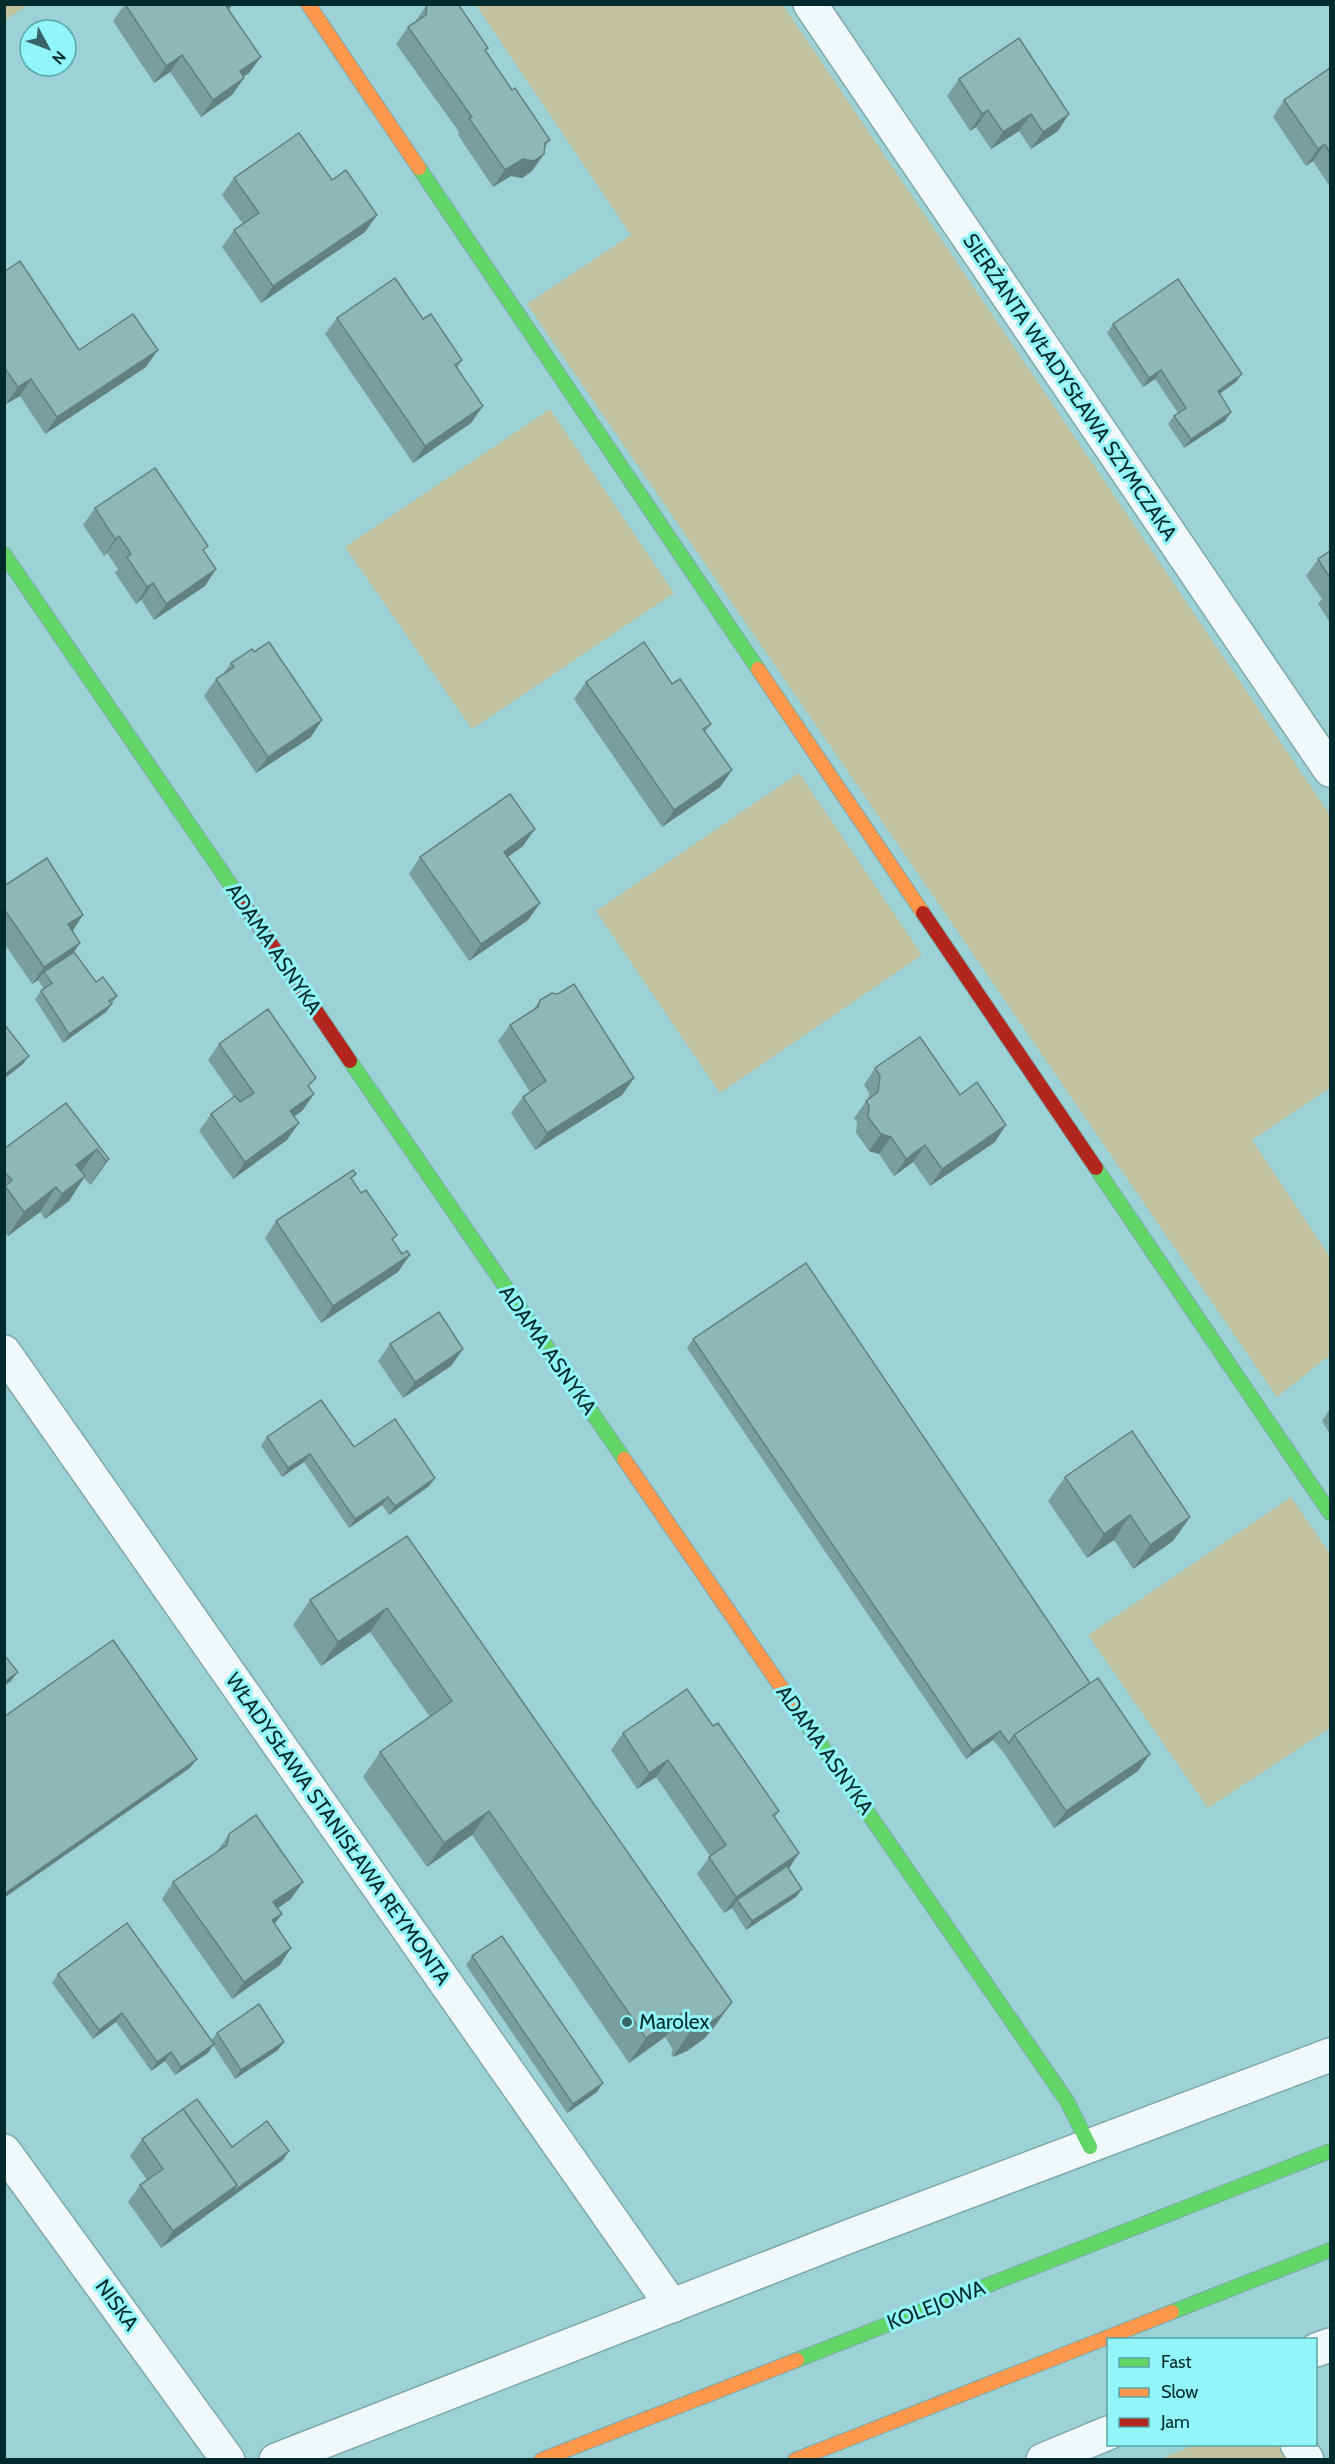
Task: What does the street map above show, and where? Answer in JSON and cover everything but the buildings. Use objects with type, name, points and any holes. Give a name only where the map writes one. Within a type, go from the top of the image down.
[{"type":"main road","points":[[308,4],[1330,1513]]},
{"type":"main road","name":"ADAMA ASNYKA","points":[[4,554],[474,1242],[1068,2101],[1090,2147]]},
{"type":"main road","name":"KOLEJOWA","points":[[541,2460],[1330,2151]]},
{"type":"main road","points":[[795,2460],[1330,2250]]},
{"type":"street","name":"SIERŻANTA WŁADYSŁAWA SZYMCZAKA","points":[[810,4],[1330,770]]},
{"type":"street","name":"WŁADYSŁAWA STANISŁAWA REYMONTA","points":[[4,1352],[672,2306]]},
{"type":"street","points":[[276,2460],[850,2236],[1330,2055]]},
{"type":"street","name":"NISKA","points":[[4,2151],[228,2460]]},
{"type":"street","points":[[1043,2460],[1107,2433]]},
{"type":"street","points":[[1298,2446],[1307,2460]]},
{"type":"green space","points":[[5,4],[28,4],[28,5],[5,20]]},
{"type":"green space","points":[[476,5],[783,5],[1330,815],[1330,1088],[1252,1140],[1330,1257],[1330,1355],[1277,1397],[527,304],[631,235]]},
{"type":"green space","points":[[550,409],[674,593],[472,729],[345,547]]},
{"type":"green space","points":[[799,773],[922,955],[720,1093],[596,911]]},
{"type":"green space","points":[[1291,1497],[1330,1554],[1330,1728],[1208,1808],[1088,1635]]},
{"type":"green space","points":[[1192,2446],[1280,2446],[1289,2459],[1159,2460]]},
{"type":"traffic: fast","points":[[419,168],[758,669]]},
{"type":"traffic: fast","points":[[4,554],[239,897]]},
{"type":"traffic: fast","points":[[350,1061],[624,1459]]},
{"type":"traffic: fast","points":[[1096,1168],[1330,1513]]},
{"type":"traffic: fast","points":[[790,1700],[1067,2101],[1090,2147]]},
{"type":"traffic: fast","points":[[797,2360],[1330,2151]]},
{"type":"traffic: fast","points":[[1172,2312],[1330,2250]]},
{"type":"traffic: slow","points":[[308,4],[419,168]]},
{"type":"traffic: slow","points":[[758,669],[923,913]]},
{"type":"traffic: slow","points":[[624,1459],[790,1700]]},
{"type":"traffic: slow","points":[[795,2460],[1172,2312]]},
{"type":"traffic: slow","points":[[541,2460],[797,2360]]},
{"type":"traffic: jam","points":[[239,897],[350,1061]]},
{"type":"traffic: jam","points":[[923,913],[1096,1168]]},
{"type":"place","name":"Marolex","points":[[627,2022]]}]
